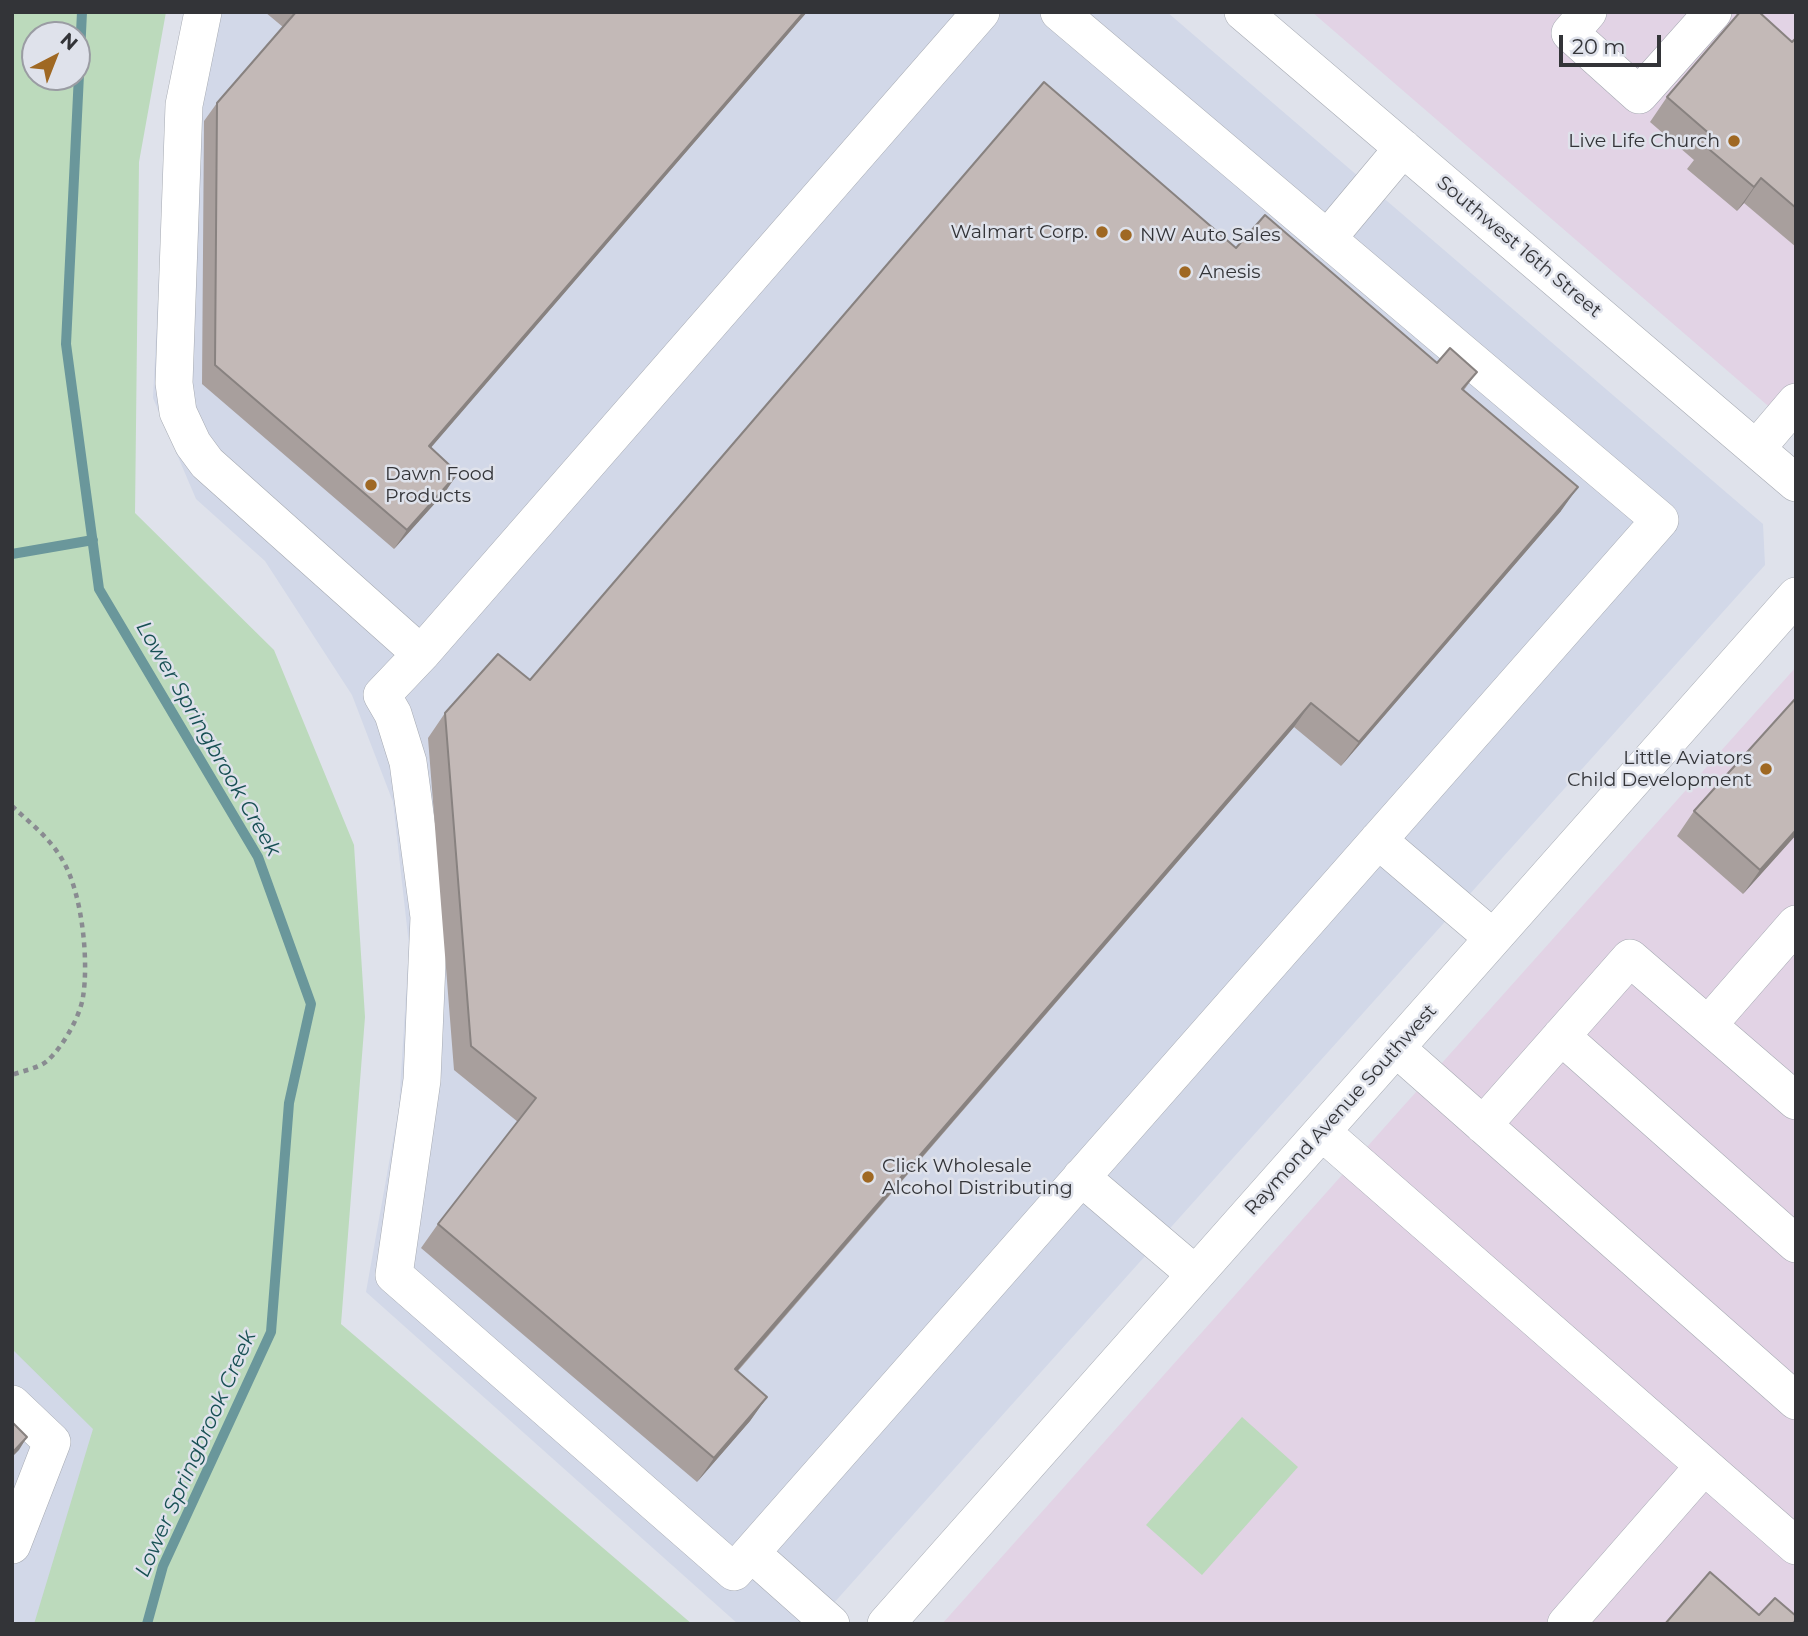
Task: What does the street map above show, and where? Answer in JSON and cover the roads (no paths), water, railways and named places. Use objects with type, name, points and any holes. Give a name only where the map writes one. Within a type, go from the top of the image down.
[{"type":"street","points":[[203,12],[184,105],[174,383],[178,412],[193,444],[207,463],[421,654]]},
{"type":"street","points":[[981,12],[421,654],[382,695],[393,714],[408,762],[429,917],[422,1080],[394,1275],[734,1572],[1660,520],[1059,12]]},
{"type":"street","name":"Southwest 16th Street","points":[[1243,12],[1796,482]]},
{"type":"street","points":[[1588,12],[1570,33],[1639,95],[1713,12]]},
{"type":"street","points":[[1327,239],[1403,148]]},
{"type":"street","points":[[1756,449],[1796,402]]},
{"type":"street","name":"Raymond Avenue Southwest","points":[[886,1624],[1796,596]]},
{"type":"street","points":[[1378,840],[1493,938]]},
{"type":"street","points":[[1708,1025],[1796,925]]},
{"type":"street","points":[[1483,1125],[1630,958],[1708,1025],[1791,1087]]},
{"type":"street","points":[[1561,1036],[1796,1244]]},
{"type":"street","points":[[1396,1048],[1796,1401]]},
{"type":"street","points":[[1322,1132],[1796,1546]]},
{"type":"street","points":[[1081,1177],[1195,1274]]},
{"type":"street","points":[[12,1404],[52,1442],[12,1545]]},
{"type":"street","points":[[1566,1624],[1704,1465]]},
{"type":"street","points":[[751,1553],[831,1624]]},
{"type":"waterway","name":"Lower Springbrook Creek","points":[[82,12],[66,344],[99,589],[258,857],[311,1004],[289,1103],[271,1332],[163,1566],[147,1624]]},
{"type":"waterway","points":[[12,554],[93,540]]},
{"type":"place","name":"Live Life Church","points":[[1734,141]]},
{"type":"place","name":"Walmart Corp.","points":[[1102,232]]},
{"type":"place","name":"NW Auto Sales","points":[[1126,235]]},
{"type":"place","name":"Anesis","points":[[1185,272]]},
{"type":"place","name":"Dawn Food Products","points":[[371,485]]},
{"type":"place","name":"Little Aviators Child Development","points":[[1766,769]]},
{"type":"place","name":"Click Wholesale Alcohol Distributing","points":[[868,1177]]}]
